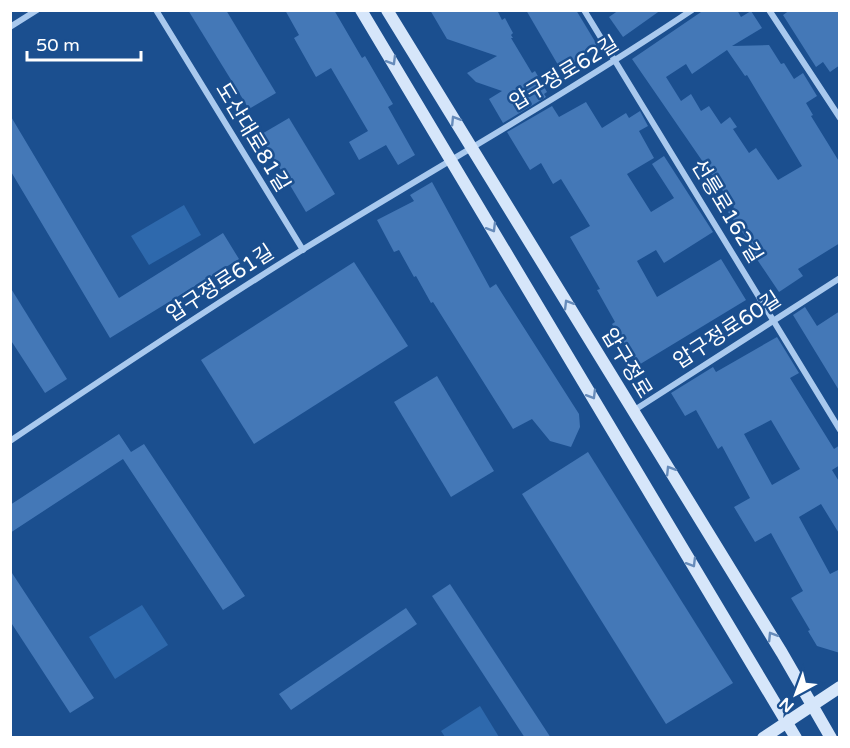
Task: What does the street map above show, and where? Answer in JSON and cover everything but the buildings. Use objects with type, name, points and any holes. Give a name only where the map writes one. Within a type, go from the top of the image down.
[{"type":"main road","points":[[361,10],[796,738]]},
{"type":"main road","name":"압구정로","points":[[387,10],[782,653],[831,738]]},
{"type":"main road","points":[[763,738],[840,687]]},
{"type":"street","points":[[10,27],[37,10]]},
{"type":"street","name":"도산대로81길","points":[[156,10],[303,250]]},
{"type":"street","name":"선릉로162길","points":[[584,10],[840,430]]},
{"type":"street","name":"압구정로62길","points":[[452,160],[616,61],[692,10]]},
{"type":"street","points":[[770,10],[840,118]]},
{"type":"street","name":"압구정로61길","points":[[10,441],[133,358],[303,250],[452,160]]},
{"type":"street","name":"압구정로60길","points":[[633,411],[840,278]]},
{"type":"shaded area","points":[[184,205],[201,235],[149,265],[131,236]]},
{"type":"shaded area","points":[[142,605],[168,645],[115,679],[89,637]]},
{"type":"shaded area","points":[[480,706],[499,737],[445,737],[441,731]]}]
